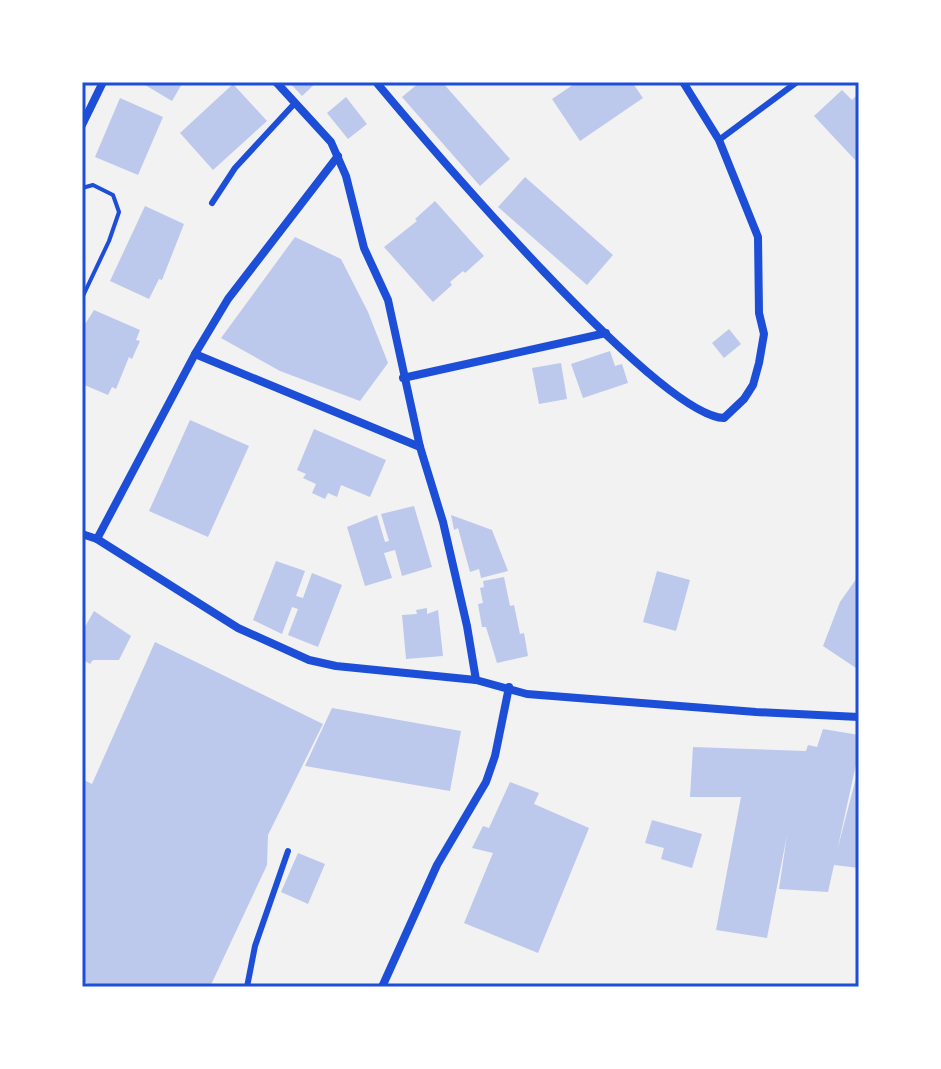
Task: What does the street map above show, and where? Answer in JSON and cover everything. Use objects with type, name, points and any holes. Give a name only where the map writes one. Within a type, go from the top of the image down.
[{"type":"street","points":[[82,125],[103,82]]},
{"type":"street","points":[[276,82],[331,142],[346,176],[364,248],[388,300],[420,447],[443,522],[476,680]]},
{"type":"street","points":[[376,82],[486,211],[572,301],[693,408],[713,418],[724,418],[738,406],[753,385],[764,334],[759,313],[758,237],[719,140],[683,82]]},
{"type":"street","points":[[97,539],[195,354],[228,299],[338,156]]},
{"type":"street","points":[[403,378],[606,333]]},
{"type":"street","points":[[195,354],[420,447]]},
{"type":"street","points":[[82,534],[97,539],[238,628],[309,660],[336,666],[476,680],[527,694],[859,717]]},
{"type":"street","points":[[382,987],[437,865],[486,782],[495,756],[509,687]]},
{"type":"lane","points":[[719,140],[797,82]]},
{"type":"lane","points":[[212,203],[235,168],[295,103]]},
{"type":"lane","points":[[247,987],[255,946],[288,851]]},
{"type":"path","points":[[82,188],[93,185],[113,195],[119,212],[82,298]]},
{"type":"building","points":[[140,82],[183,82],[172,101]]},
{"type":"building","points":[[289,82],[317,82],[302,96]]},
{"type":"building","points":[[420,82],[442,82],[510,159],[480,186],[402,97]]},
{"type":"building","points":[[577,82],[632,82],[643,98],[580,141],[552,99]]},
{"type":"building","points":[[233,84],[267,121],[213,170],[180,133]]},
{"type":"building","points":[[842,90],[852,100],[859,93],[857,162],[814,116]]},
{"type":"building","points":[[346,97],[367,124],[348,139],[327,113]]},
{"type":"building","points":[[120,98],[163,117],[138,175],[95,157]]},
{"type":"building","points":[[525,177],[613,255],[587,285],[498,207]]},
{"type":"building","points":[[435,201],[484,256],[450,282],[452,285],[433,302],[384,247],[417,221],[415,219]]},
{"type":"building","points":[[145,206],[184,224],[162,280],[159,279],[149,299],[110,281]]},
{"type":"building","points":[[295,237],[341,259],[368,312],[388,363],[360,401],[280,371],[221,338]]},
{"type":"building","points":[[94,310],[140,330],[136,340],[140,341],[132,359],[129,357],[116,389],[112,387],[108,395],[82,384],[82,329]]},
{"type":"building","points":[[729,329],[741,344],[724,358],[712,343]]},
{"type":"building","points":[[610,351],[615,366],[622,364],[628,383],[583,398],[571,364]]},
{"type":"building","points":[[561,363],[567,399],[539,404],[532,368]]},
{"type":"building","points":[[190,420],[249,446],[208,537],[149,511]]},
{"type":"building","points":[[314,429],[386,460],[370,497],[341,485],[337,497],[328,493],[325,499],[312,493],[316,484],[303,478],[306,474],[297,470]]},
{"type":"building","points":[[414,506],[432,567],[402,576],[395,550],[384,553],[392,578],[365,586],[347,527],[377,515],[385,542],[389,541],[381,514]]},
{"type":"building","points":[[451,515],[492,530],[508,571],[481,578],[479,569],[470,572],[458,528],[454,530]]},
{"type":"building","points":[[276,561],[305,571],[296,596],[303,598],[312,573],[342,585],[318,647],[288,635],[298,609],[292,607],[282,634],[253,620]]},
{"type":"building","points":[[657,571],[690,580],[676,631],[643,622]]},
{"type":"building","points":[[859,575],[859,670],[823,646],[840,602]]},
{"type":"building","points":[[504,577],[520,634],[524,633],[528,656],[497,663],[486,627],[482,627],[478,604],[483,603],[480,588],[484,587],[483,581]]},
{"type":"building","points":[[427,608],[427,614],[438,610],[443,656],[406,659],[402,615],[417,614],[416,610]]},
{"type":"building","points":[[94,611],[131,636],[119,660],[93,660],[90,664],[85,661],[82,666],[82,632]]},
{"type":"building","points":[[155,642],[323,724],[268,835],[267,865],[210,987],[95,987],[82,981],[82,779],[92,784]]},
{"type":"building","points":[[332,708],[461,731],[450,791],[305,766]]},
{"type":"building","points":[[823,729],[859,735],[859,751],[837,851],[859,766],[859,868],[834,865],[828,892],[779,889],[787,835],[767,938],[716,930],[741,797],[690,797],[693,747],[806,751],[808,745],[817,747]]},
{"type":"building","points":[[510,782],[539,793],[534,804],[589,828],[538,953],[464,923],[493,853],[472,848],[483,826],[489,828]]},
{"type":"building","points":[[652,820],[702,834],[692,868],[661,859],[664,848],[645,843]]},
{"type":"building","points":[[298,853],[325,864],[308,904],[281,892]]}]
